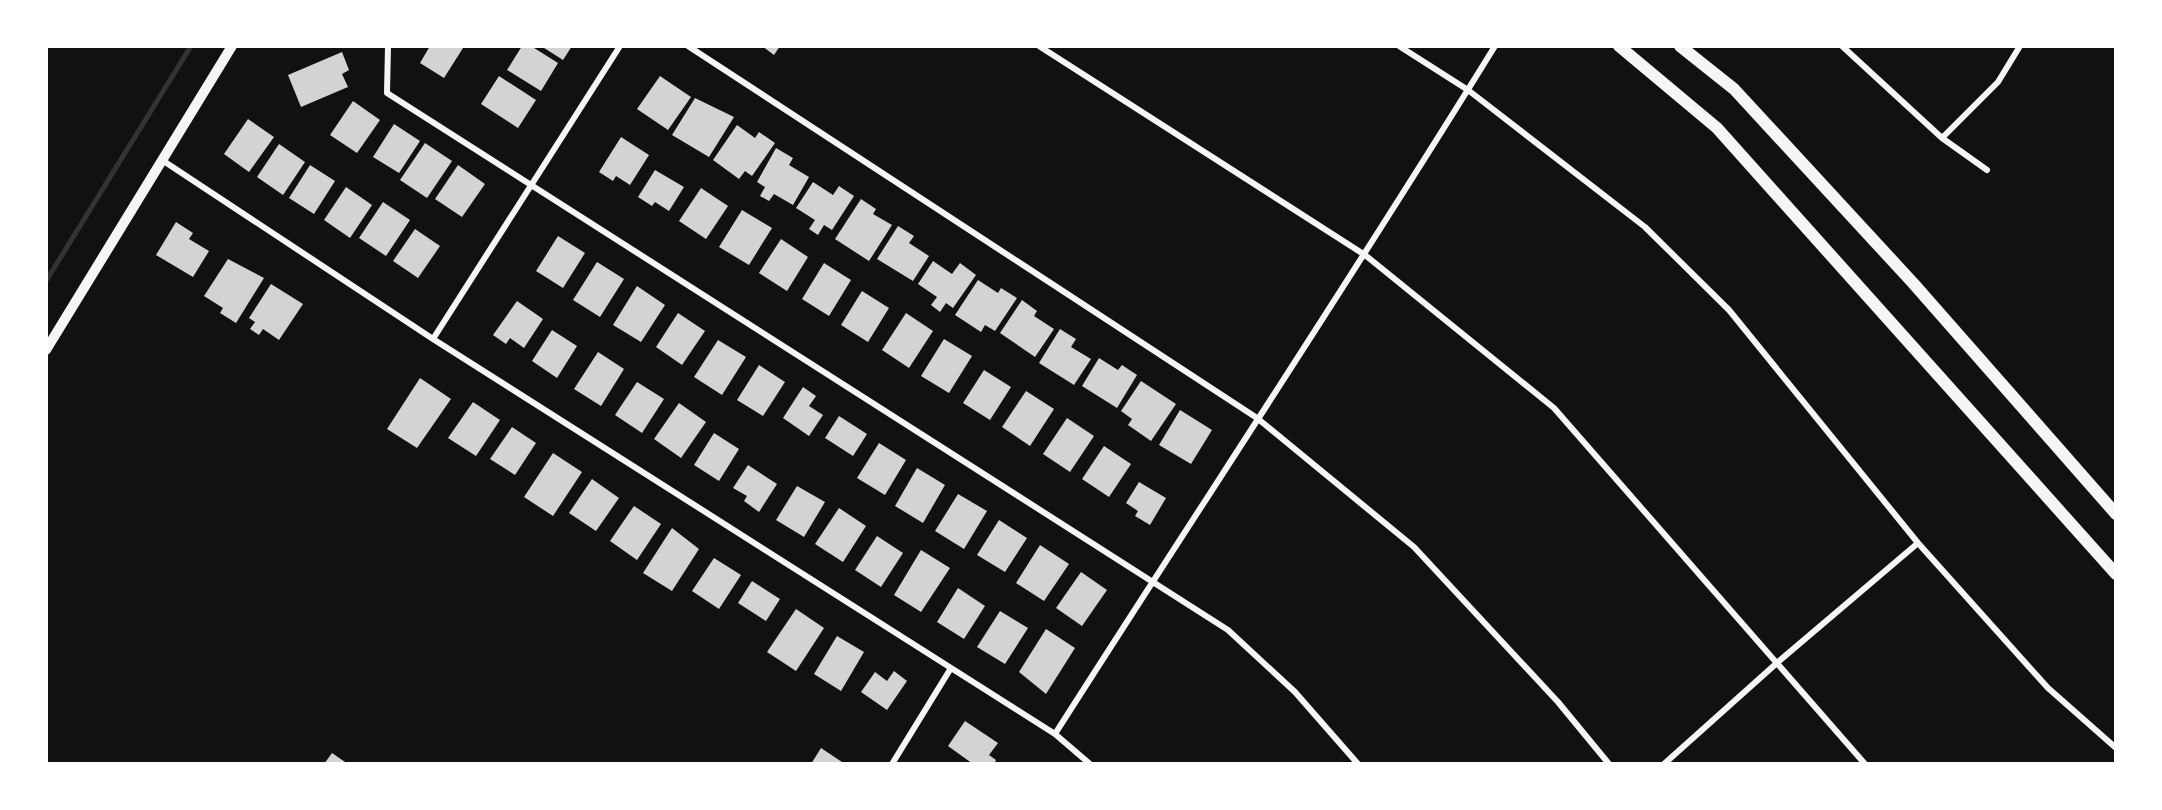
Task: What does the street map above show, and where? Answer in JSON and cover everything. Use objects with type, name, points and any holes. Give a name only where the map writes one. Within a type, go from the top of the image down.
[{"type":"main road","points":[[1619,46],[1717,128],[2115,574]]},
{"type":"main road","points":[[1680,46],[1742,98],[1913,283],[2115,514]]},
{"type":"street","points":[[46,350],[232,46]]},
{"type":"street","points":[[388,46],[387,93],[1228,630],[1295,692],[1358,764]]},
{"type":"street","points":[[433,339],[620,46]]},
{"type":"street","points":[[688,46],[1257,418],[1414,547],[1558,702],[1609,764]]},
{"type":"street","points":[[1040,46],[1365,255],[1554,408],[1778,662],[1864,764]]},
{"type":"street","points":[[1399,46],[1468,90],[1645,226],[1729,310],[1918,543],[2048,688],[2115,748]]},
{"type":"street","points":[[1055,734],[1152,580],[1365,255],[1495,46]]},
{"type":"street","points":[[1842,46],[1942,138],[1987,170]]},
{"type":"street","points":[[1942,138],[1998,81],[2020,46]]},
{"type":"street","points":[[161,159],[433,339],[1055,734],[1090,764]]},
{"type":"street","points":[[1664,764],[1778,662],[1918,543]]},
{"type":"street","points":[[892,764],[951,668]]},
{"type":"building","points":[[430,46],[463,48],[444,78],[420,63]]},
{"type":"building","points":[[522,46],[531,46],[558,63],[541,91],[507,70]]},
{"type":"building","points":[[541,46],[572,46],[563,60]]},
{"type":"building","points":[[762,46],[780,46],[774,55]]},
{"type":"building","points":[[342,52],[349,70],[342,74],[348,87],[301,107],[288,75]]},
{"type":"building","points":[[499,76],[536,100],[518,128],[481,104]]},
{"type":"building","points":[[660,76],[691,97],[668,130],[637,109]]},
{"type":"building","points":[[695,98],[734,117],[709,157],[672,135]]},
{"type":"building","points":[[353,101],[380,120],[357,153],[330,135]]},
{"type":"building","points":[[248,119],[274,137],[249,172],[224,154]]},
{"type":"building","points":[[394,124],[420,141],[399,173],[373,157]]},
{"type":"building","points":[[737,125],[755,138],[759,132],[775,143],[752,176],[745,171],[739,179],[713,160]]},
{"type":"building","points":[[621,137],[649,155],[630,185],[616,176],[613,181],[599,172]]},
{"type":"building","points":[[425,143],[452,161],[427,198],[400,180]]},
{"type":"building","points":[[279,144],[305,162],[283,195],[257,177]]},
{"type":"building","points":[[776,148],[793,158],[789,165],[809,177],[793,205],[774,194],[769,201],[760,196],[765,187],[757,182]]},
{"type":"building","points":[[310,165],[335,181],[314,214],[289,198]]},
{"type":"building","points":[[458,165],[485,184],[462,217],[435,199]]},
{"type":"building","points":[[655,170],[684,187],[669,211],[655,202],[652,206],[638,197]]},
{"type":"building","points":[[813,182],[833,195],[839,186],[854,196],[832,230],[824,225],[818,235],[809,229],[815,220],[796,208]]},
{"type":"building","points":[[346,187],[372,205],[350,238],[324,220]]},
{"type":"building","points":[[701,188],[728,206],[706,239],[679,221]]},
{"type":"building","points":[[861,199],[876,209],[873,214],[892,225],[869,261],[835,239]]},
{"type":"building","points":[[383,202],[410,220],[386,256],[359,238]]},
{"type":"building","points":[[742,210],[772,228],[749,265],[719,247]]},
{"type":"building","points":[[176,222],[193,233],[189,239],[209,251],[193,277],[156,255]]},
{"type":"building","points":[[898,226],[914,236],[909,243],[929,256],[913,281],[877,259]]},
{"type":"building","points":[[415,229],[440,246],[418,278],[393,261]]},
{"type":"building","points":[[558,236],[585,253],[563,288],[536,271]]},
{"type":"building","points":[[781,239],[808,257],[787,291],[759,273]]},
{"type":"building","points":[[228,259],[264,278],[236,323],[220,313],[223,308],[204,296]]},
{"type":"building","points":[[933,261],[952,274],[960,263],[976,275],[953,308],[946,303],[940,312],[931,305],[937,297],[918,284]]},
{"type":"building","points":[[597,262],[624,279],[600,317],[573,300]]},
{"type":"building","points":[[824,263],[851,280],[829,316],[802,299]]},
{"type":"building","points":[[978,280],[998,293],[1001,288],[1017,298],[995,331],[985,325],[981,332],[955,315]]},
{"type":"building","points":[[271,284],[303,304],[279,340],[263,329],[259,335],[250,329],[255,322],[249,318]]},
{"type":"building","points":[[637,286],[665,305],[641,342],[613,325]]},
{"type":"building","points":[[862,291],[889,308],[868,342],[841,325]]},
{"type":"building","points":[[1022,300],[1037,311],[1034,316],[1054,329],[1035,357],[1000,333]]},
{"type":"building","points":[[517,301],[543,319],[524,348],[510,338],[506,344],[493,335]]},
{"type":"building","points":[[678,313],[705,331],[682,365],[656,347]]},
{"type":"building","points":[[906,313],[933,331],[909,368],[882,350]]},
{"type":"building","points":[[1060,329],[1076,339],[1071,347],[1091,359],[1074,385],[1039,363]]},
{"type":"building","points":[[552,330],[577,346],[557,378],[532,361]]},
{"type":"building","points":[[944,339],[972,356],[949,393],[921,376]]},
{"type":"building","points":[[718,340],[746,357],[722,395],[694,377]]},
{"type":"building","points":[[598,352],[624,369],[601,406],[574,389]]},
{"type":"building","points":[[1099,358],[1118,370],[1122,365],[1137,375],[1117,408],[1082,386]]},
{"type":"building","points":[[759,365],[785,382],[763,416],[737,400]]},
{"type":"building","points":[[984,370],[1011,387],[990,420],[963,403]]},
{"type":"building","points":[[420,378],[451,399],[417,448],[387,429]]},
{"type":"building","points":[[1141,381],[1176,404],[1151,441],[1128,425],[1132,419],[1121,411]]},
{"type":"building","points":[[637,382],[664,399],[642,433],[615,415]]},
{"type":"building","points":[[803,387],[816,396],[809,406],[823,415],[809,436],[783,418]]},
{"type":"building","points":[[1026,391],[1054,409],[1030,446],[1002,427]]},
{"type":"building","points":[[473,402],[500,420],[476,456],[448,438]]},
{"type":"building","points":[[679,403],[706,422],[681,458],[654,439]]},
{"type":"building","points":[[1180,410],[1212,430],[1191,464],[1159,445]]},
{"type":"building","points":[[839,416],[867,434],[853,456],[825,438]]},
{"type":"building","points":[[1067,418],[1094,436],[1070,472],[1043,454]]},
{"type":"building","points":[[512,427],[536,443],[515,475],[490,459]]},
{"type":"building","points":[[714,433],[739,449],[719,481],[694,465]]},
{"type":"building","points":[[879,443],[906,460],[885,495],[857,478]]},
{"type":"building","points":[[1104,446],[1131,464],[1109,497],[1082,479]]},
{"type":"building","points":[[553,453],[582,472],[553,516],[524,497]]},
{"type":"building","points":[[748,465],[777,484],[759,512],[744,501],[747,496],[733,488]]},
{"type":"building","points":[[917,468],[945,485],[923,523],[895,506]]},
{"type":"building","points":[[592,479],[619,498],[596,531],[569,513]]},
{"type":"building","points":[[1139,482],[1166,498],[1150,525],[1135,516],[1138,511],[1126,503]]},
{"type":"building","points":[[797,486],[825,502],[804,537],[776,520]]},
{"type":"building","points":[[958,494],[987,511],[964,549],[935,531]]},
{"type":"building","points":[[634,506],[661,524],[637,560],[610,541]]},
{"type":"building","points":[[839,508],[866,526],[843,562],[815,544]]},
{"type":"building","points":[[999,520],[1027,538],[1005,572],[977,555]]},
{"type":"building","points":[[672,528],[699,549],[672,591],[643,573]]},
{"type":"building","points":[[877,536],[903,553],[881,587],[855,570]]},
{"type":"building","points":[[1040,545],[1069,564],[1044,601],[1016,583]]},
{"type":"building","points":[[921,550],[950,568],[921,612],[894,595]]},
{"type":"building","points":[[714,558],[741,575],[719,609],[692,591]]},
{"type":"building","points":[[1081,572],[1107,590],[1082,626],[1056,608]]},
{"type":"building","points":[[752,581],[780,599],[766,621],[738,603]]},
{"type":"building","points":[[958,588],[985,606],[964,639],[937,622]]},
{"type":"building","points":[[796,609],[824,628],[796,671],[767,652]]},
{"type":"building","points":[[1000,611],[1028,628],[1005,664],[977,647]]},
{"type":"building","points":[[1046,629],[1075,648],[1046,694],[1019,672]]},
{"type":"building","points":[[837,636],[864,652],[841,691],[814,674]]},
{"type":"building","points":[[894,671],[907,681],[887,710],[861,692],[875,672],[887,681]]},
{"type":"building","points":[[965,721],[998,743],[989,755],[996,760],[994,764],[973,764],[948,746]]},
{"type":"building","points":[[821,748],[845,764],[811,764]]},
{"type":"building","points":[[332,753],[348,764],[324,764]]},
{"type":"waterway","points":[[46,281],[191,46]]}]
